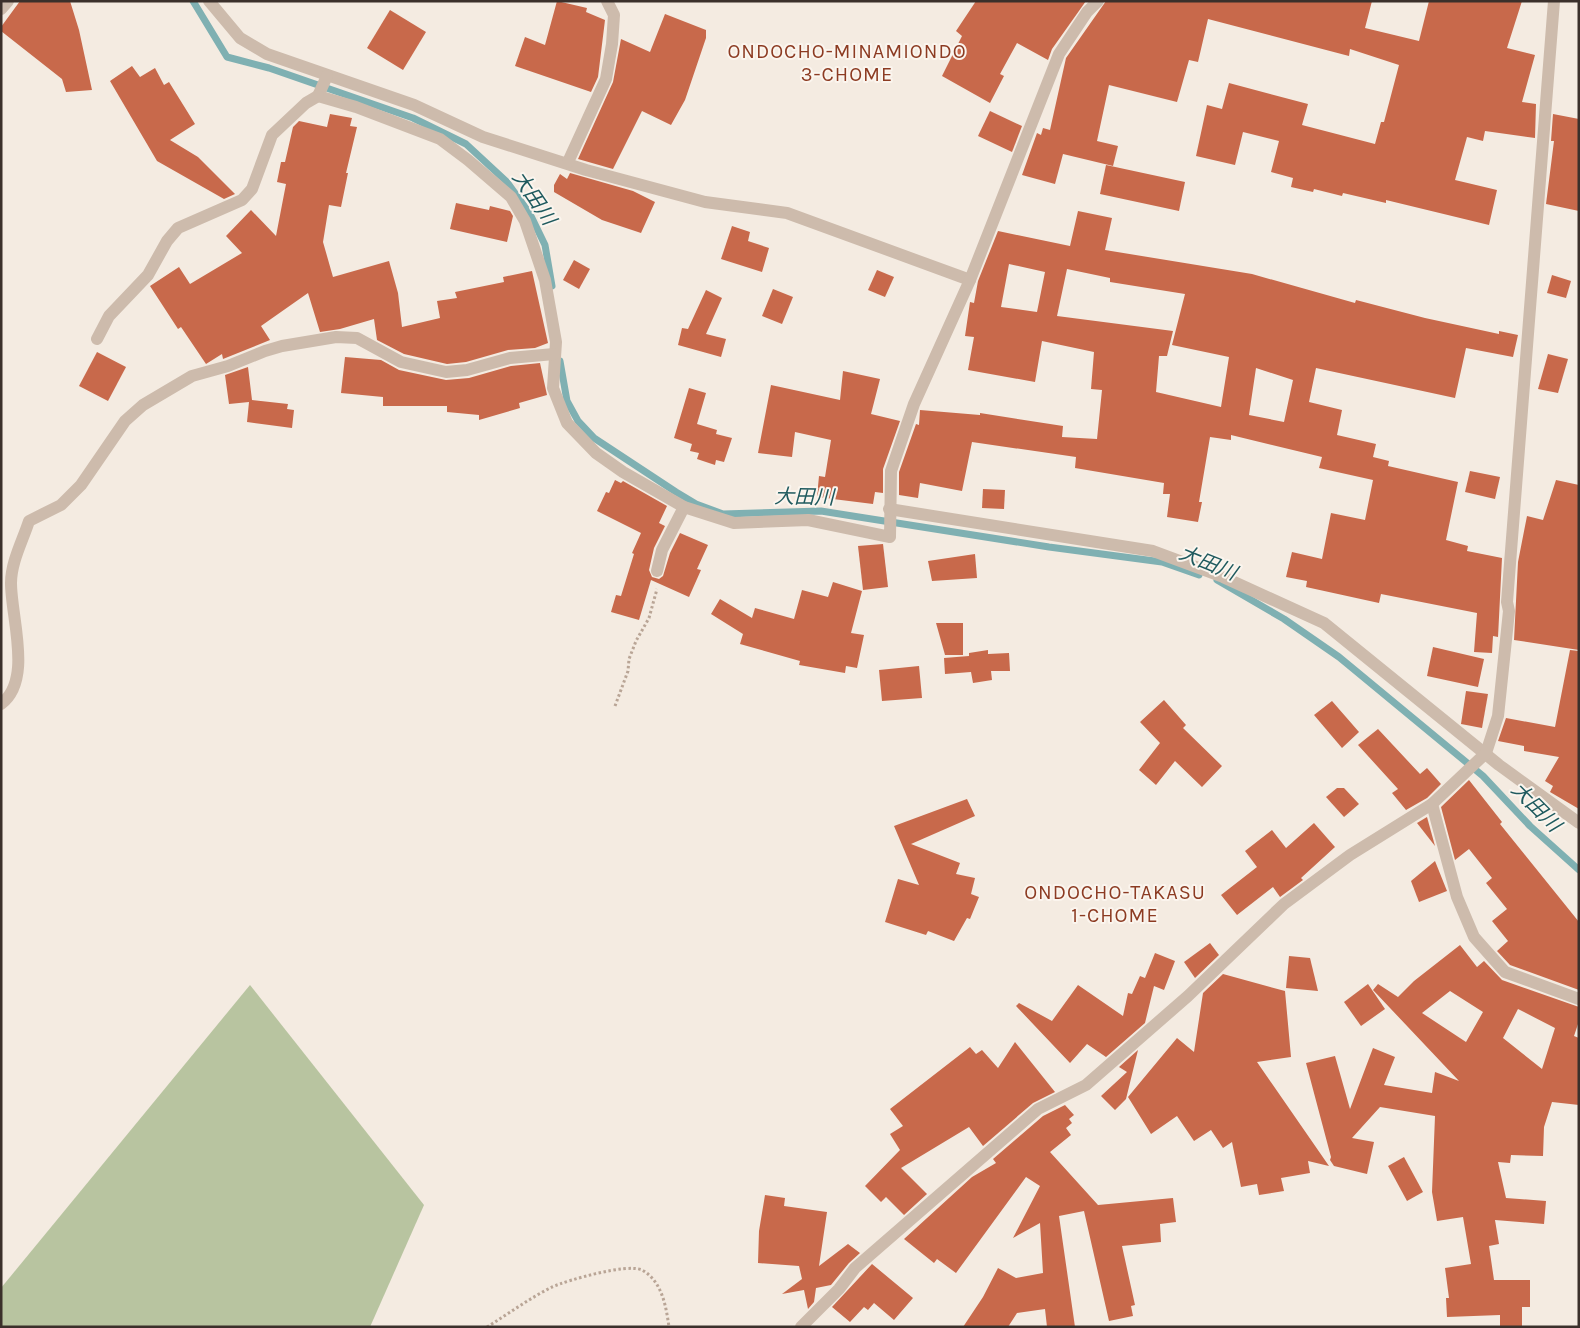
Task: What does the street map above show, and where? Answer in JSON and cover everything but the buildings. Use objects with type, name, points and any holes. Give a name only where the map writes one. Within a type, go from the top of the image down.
[{"type":"street","points":[[1,9],[8,1]]},
{"type":"street","points":[[208,1],[240,38],[267,54],[414,105],[483,136],[568,162],[586,170],[705,202],[787,213],[970,280]]},
{"type":"street","points":[[568,162],[606,80],[612,44],[614,15],[607,1]]},
{"type":"street","points":[[318,96],[364,110],[440,139],[511,197],[525,220],[545,280],[556,342],[554,388],[567,423],[596,453],[623,472],[684,507],[734,523],[808,520],[890,537],[891,471],[907,424],[970,280],[1058,54],[1087,12],[1098,1]]},
{"type":"street","points":[[801,1327],[839,1289],[855,1268],[1038,1109],[1086,1085],[1188,996],[1284,904],[1350,854],[1432,804],[1486,753],[1498,716],[1509,611],[1507,602],[1554,1]]},
{"type":"street","points":[[97,339],[109,316],[148,275],[167,241],[178,228],[242,200],[252,189],[272,135],[306,102],[318,96],[327,76]]},
{"type":"street","points":[[1,704],[8,699],[17,685],[18,654],[11,582],[15,562],[29,521],[61,505],[81,485],[125,421],[143,405],[192,376],[228,366],[282,346],[336,337],[356,338],[401,362],[446,372],[468,370],[510,358],[554,354]]},
{"type":"street","points":[[657,571],[662,550],[684,507]]},
{"type":"street","points":[[889,509],[1153,551],[1223,577],[1324,622],[1499,765],[1579,823]]},
{"type":"street","points":[[1432,804],[1457,897],[1474,937],[1505,972],[1579,999]]},
{"type":"path","points":[[615,706],[628,671],[629,659],[636,641],[649,618],[658,587],[657,571]]},
{"type":"path","points":[[487,1327],[553,1287],[615,1268],[641,1270],[656,1283],[665,1301],[669,1327]]},
{"type":"green space","points":[[250,985],[424,1205],[370,1327],[1,1327],[1,1288]]},
{"type":"waterway","name":"大田川","points":[[193,1],[227,57],[269,68],[413,118],[466,144],[507,182],[530,214],[545,245],[552,286]]},
{"type":"waterway","name":"大田川","points":[[560,361],[567,401],[578,421],[594,438],[696,504],[723,514],[821,511],[1049,547],[1162,562],[1199,575]]},
{"type":"waterway","name":"大田川","points":[[1217,580],[1284,619],[1339,657],[1483,776],[1530,826],[1579,870]]},
{"type":"district","name":"ONDOCHO-MINAMIONDO 3-CHOME","points":[[847,62]]},
{"type":"district","name":"ONDOCHO-TAKASU 1-CHOME","points":[[1115,904]]}]
